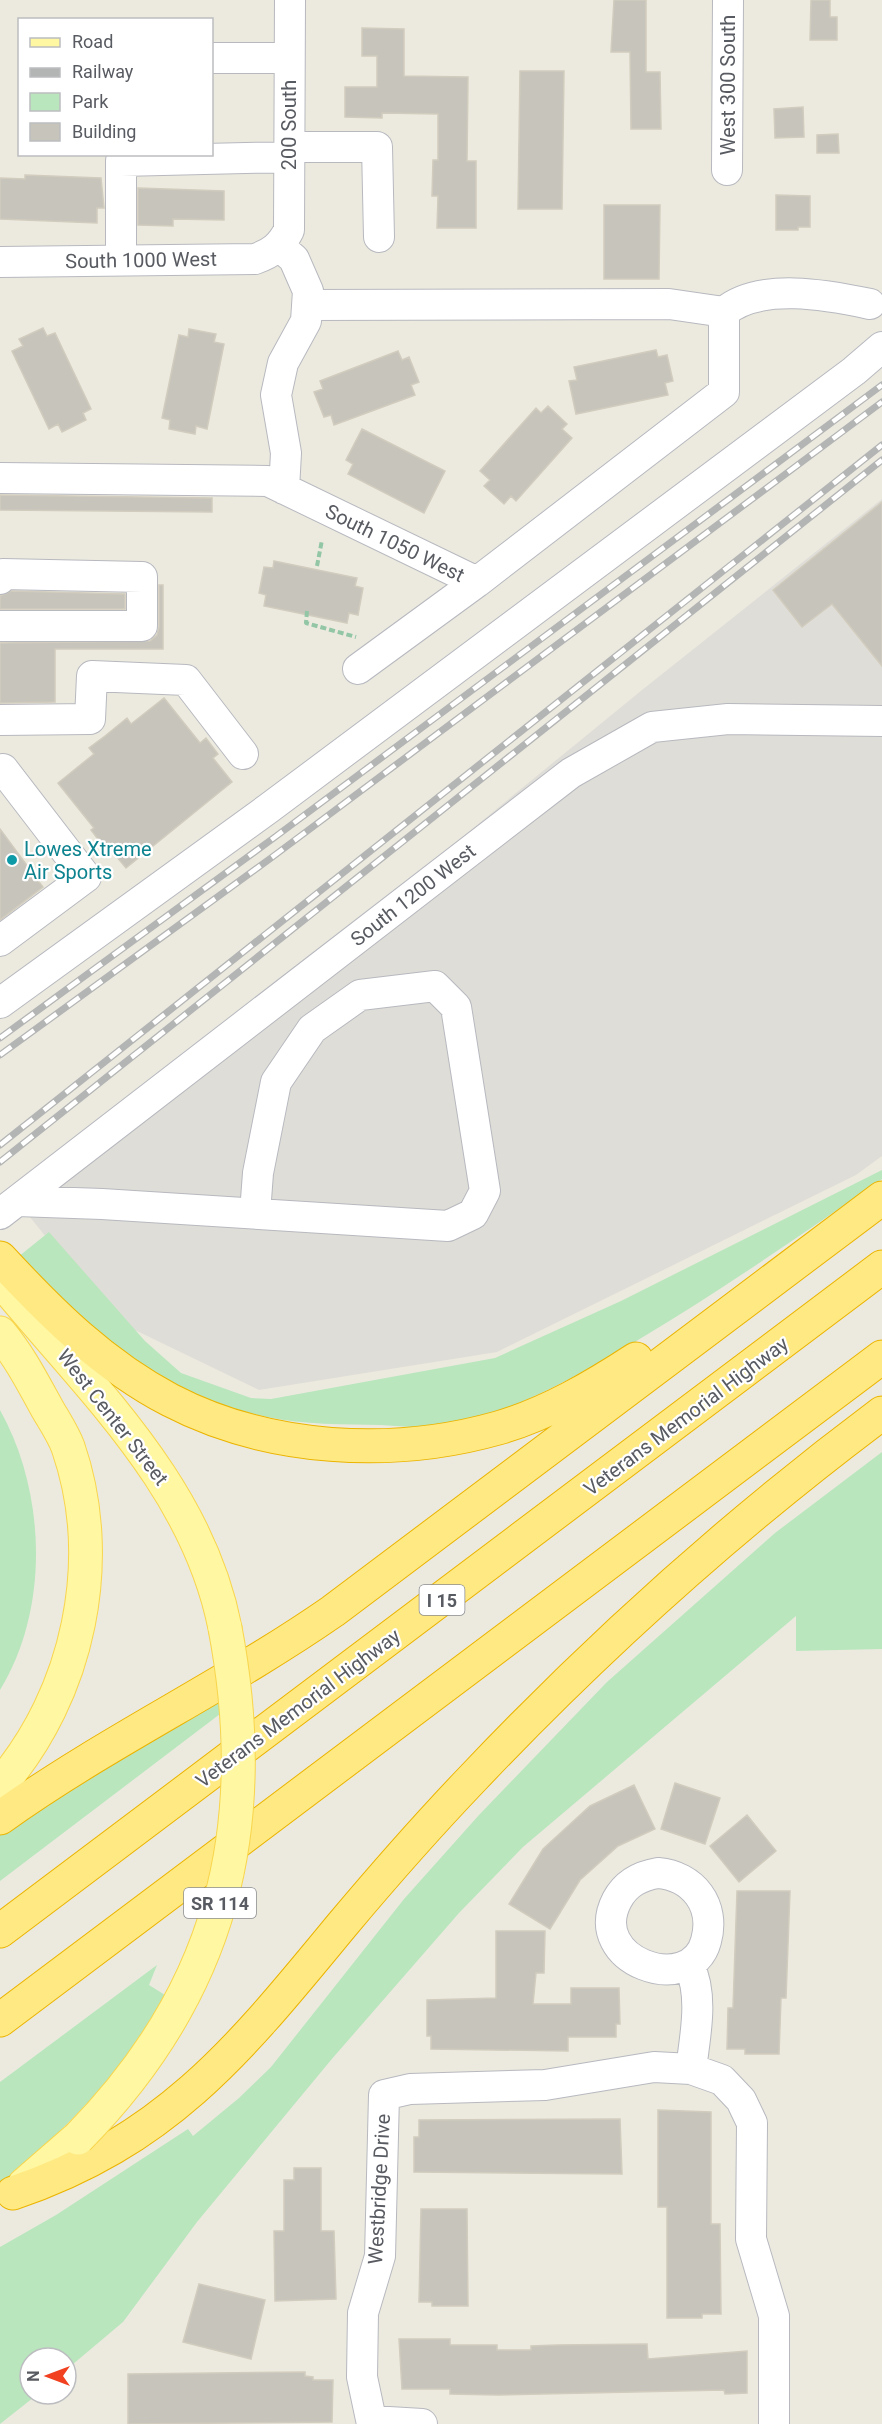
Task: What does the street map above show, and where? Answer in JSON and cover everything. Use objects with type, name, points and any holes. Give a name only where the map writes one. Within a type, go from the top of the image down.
[{"type":"highway","points":[[0,1818],[84,1760],[283,1646],[333,1611],[882,1198]]},
{"type":"highway","points":[[0,1258],[13,1287],[107,1360],[170,1400],[256,1432],[294,1440],[370,1445],[414,1443],[458,1437],[498,1428],[539,1413],[614,1374],[741,1290],[786,1269]]},
{"type":"highway","name":"Veterans Memorial Highway","points":[[0,1931],[882,1267]]},
{"type":"highway","points":[[0,2020],[882,1357]]},
{"type":"highway","points":[[6,2197],[57,2178],[89,2162],[154,2121],[209,2077],[261,2024],[424,1830],[550,1698],[692,1566],[882,1413]]},
{"type":"main road","name":"West Center Street","points":[[6,2197],[40,2174],[112,2104],[161,2036],[198,1965],[216,1917],[226,1879],[240,1790],[236,1685],[225,1628],[198,1545],[186,1519],[152,1461],[13,1287]]},
{"type":"main road","name":"West Center Street","points":[[0,1333],[30,1376],[67,1444],[78,1481],[86,1548],[84,1590],[70,1658],[34,1736],[0,1785]]},
{"type":"street","name":"200 South","points":[[279,246],[289,230],[290,0]]},
{"type":"street","name":"West 300 South","points":[[727,170],[728,0]]},
{"type":"street","points":[[213,58],[290,58]]},
{"type":"street","points":[[121,260],[121,161],[377,147],[379,237]]},
{"type":"street","points":[[279,246],[294,259],[308,291],[306,321],[282,363],[276,395],[286,453],[285,489]]},
{"type":"street","name":"South 1000 West","points":[[0,262],[255,259],[279,246]]},
{"type":"street","points":[[307,305],[669,304],[724,312],[736,302],[756,295],[834,296],[870,304]]},
{"type":"street","name":"South 1050 West","points":[[0,478],[268,481],[477,582],[724,392],[724,312]]},
{"type":"street","points":[[0,1003],[278,801],[854,371],[882,347]]},
{"type":"street","points":[[0,579],[3,574],[142,577],[142,626],[0,626]]},
{"type":"street","points":[[358,669],[477,582]]},
{"type":"street","points":[[0,720],[90,719],[92,676],[186,680],[243,754]]},
{"type":"street","name":"South 1200 West","points":[[9,1207],[571,773],[652,727],[728,719],[882,721]]},
{"type":"street","points":[[0,771],[3,769],[86,877],[0,941]]},
{"type":"street","points":[[9,1207],[255,1213],[448,1226],[473,1214],[484,1191],[456,1007],[435,986],[360,995],[312,1029],[276,1082],[258,1173],[255,1213]]},
{"type":"street","points":[[689,1965],[696,1984],[696,2028],[691,2069],[722,2080],[741,2100],[753,2123],[752,2239],[774,2316],[774,2424]]},
{"type":"street","name":"Westbridge Drive","points":[[372,2423],[362,2377],[363,2313],[380,2256],[384,2095],[410,2089],[545,2085],[654,2067],[691,2069]]},
{"type":"street","points":[[372,2423],[422,2424]]},
{"type":"path","points":[[317,566],[322,540]]},
{"type":"path","points":[[307,611],[306,623],[356,637]]},
{"type":"shaded area","points":[[882,499],[882,1156],[856,1175],[497,1352],[259,1390],[112,1319],[17,1201],[642,690]]},
{"type":"green space","points":[[882,1170],[882,1179],[731,1282],[638,1340],[527,1400],[480,1418],[437,1427],[295,1421],[250,1413],[199,1396],[150,1372],[103,1340],[18,1257],[49,1232],[145,1341],[181,1373],[251,1398],[271,1399],[495,1358],[621,1301]]},
{"type":"green space","points":[[0,1410],[15,1442],[26,1477],[33,1513],[36,1550],[34,1587],[28,1624],[16,1658],[0,1690]]},
{"type":"green space","points":[[882,1452],[882,1649],[796,1651],[796,1616],[523,1847],[459,1913],[331,2060],[197,2222],[123,2322],[78,2360],[78,2346],[18,2346],[18,2406],[23,2406],[0,2424],[0,2247],[56,2215],[188,2129],[193,2136],[239,2098],[271,2067],[404,1899],[479,1815],[607,1682],[775,1533]]},
{"type":"green space","points":[[218,1698],[220,1714],[0,1881],[0,1832]]},
{"type":"green space","points":[[157,1965],[149,1985],[165,1995],[131,2050],[70,2121],[0,2186],[0,2082]]},
{"type":"building","points":[[614,0],[646,0],[646,72],[660,72],[661,129],[631,129],[630,52],[611,52]]},
{"type":"building","points":[[811,0],[830,0],[830,17],[837,17],[837,40],[810,40]]},
{"type":"building","points":[[362,28],[404,29],[404,76],[468,77],[467,161],[476,161],[476,228],[437,228],[438,196],[432,196],[433,160],[438,160],[438,114],[382,113],[382,118],[345,117],[345,87],[377,87],[377,56],[362,56]]},
{"type":"building","points":[[520,71],[564,71],[562,209],[518,209]]},
{"type":"building","points":[[803,107],[804,137],[775,138],[774,109]]},
{"type":"building","points":[[838,134],[839,153],[817,153],[817,135]]},
{"type":"building","points":[[25,175],[101,178],[104,208],[97,208],[97,223],[0,219],[0,178],[25,179]]},
{"type":"building","points":[[138,188],[224,191],[224,220],[173,219],[173,226],[138,225]]},
{"type":"building","points":[[776,195],[810,196],[810,227],[798,227],[798,230],[776,230]]},
{"type":"building","points":[[604,205],[660,205],[659,279],[604,279]]},
{"type":"building","points":[[43,328],[47,336],[55,333],[91,409],[83,413],[86,420],[62,432],[58,424],[49,429],[12,351],[23,346],[19,339]]},
{"type":"building","points":[[189,329],[216,334],[214,342],[224,344],[207,429],[196,426],[195,434],[169,429],[170,420],[162,418],[179,335],[188,337]]},
{"type":"building","points":[[656,350],[658,357],[667,355],[673,381],[665,383],[668,395],[576,414],[569,381],[577,380],[574,367]]},
{"type":"building","points":[[398,351],[402,360],[409,357],[419,382],[411,385],[415,395],[334,425],[331,415],[324,417],[314,392],[323,389],[320,381]]},
{"type":"building","points":[[548,406],[567,424],[562,429],[572,438],[516,501],[511,496],[504,504],[484,486],[490,480],[480,471],[536,408],[541,413]]},
{"type":"building","points":[[362,429],[445,471],[424,513],[348,474],[353,464],[346,460]]},
{"type":"building","points":[[0,495],[212,498],[212,512],[0,510]]},
{"type":"building","points":[[882,502],[882,666],[832,604],[802,627],[773,590]]},
{"type":"building","points":[[274,561],[357,578],[355,586],[363,588],[358,615],[349,613],[347,623],[264,606],[266,595],[259,593],[264,567],[273,568]]},
{"type":"building","points":[[159,585],[163,585],[163,649],[55,649],[55,702],[0,703],[0,643],[150,641],[157,635],[159,627]]},
{"type":"building","points":[[11,591],[125,594],[125,609],[0,609],[0,596]]},
{"type":"building","points":[[164,698],[200,743],[206,738],[218,754],[213,758],[232,782],[126,868],[106,844],[103,846],[91,830],[94,828],[58,783],[94,754],[89,748],[127,718],[131,724]]},
{"type":"building","name":"Lowes Xtreme Air Sports","points":[[0,829],[43,887],[0,920]]},
{"type":"building","points":[[675,1783],[720,1798],[705,1844],[661,1829]]},
{"type":"building","points":[[634,1785],[655,1829],[618,1846],[580,1880],[550,1929],[509,1904],[543,1849],[590,1806]]},
{"type":"building","points":[[747,1815],[776,1851],[739,1882],[710,1846]]},
{"type":"building","points":[[737,1891],[790,1891],[786,1998],[781,1998],[779,2054],[745,2054],[745,2049],[727,2049],[728,2008],[733,2008]]},
{"type":"building","points":[[496,1931],[545,1931],[544,1973],[536,1973],[533,2004],[571,2004],[571,1988],[619,1988],[620,2024],[616,2024],[616,2037],[568,2037],[568,2051],[431,2049],[431,2036],[427,2036],[427,2000],[496,1998]]},
{"type":"building","points":[[658,2110],[711,2112],[711,2224],[720,2224],[721,2314],[702,2314],[702,2318],[667,2318],[667,2207],[658,2207]]},
{"type":"building","points":[[620,2119],[622,2174],[414,2172],[414,2137],[419,2137],[419,2120]]},
{"type":"building","points":[[294,2168],[321,2168],[321,2231],[334,2231],[336,2299],[275,2301],[274,2231],[284,2231],[284,2180],[294,2180]]},
{"type":"building","points":[[421,2209],[467,2209],[468,2306],[432,2306],[432,2302],[419,2302]]},
{"type":"building","points":[[199,2284],[265,2300],[251,2359],[183,2342]]},
{"type":"building","points":[[399,2339],[450,2339],[450,2345],[497,2345],[497,2350],[531,2350],[531,2346],[647,2344],[648,2359],[747,2351],[747,2393],[725,2394],[724,2390],[498,2395],[450,2394],[450,2389],[402,2389]]},
{"type":"building","points":[[305,2372],[305,2376],[313,2377],[313,2380],[333,2380],[332,2422],[128,2424],[128,2374]]},
{"type":"railway","points":[[0,1038],[275,837],[882,385]]},
{"type":"railway","points":[[0,1055],[271,858],[882,402]]},
{"type":"railway","points":[[0,1145],[882,445]]},
{"type":"railway","points":[[0,1162],[882,460]]},
{"type":"place","name":"Lowes Xtreme Air Sports","points":[[12,860]]}]
